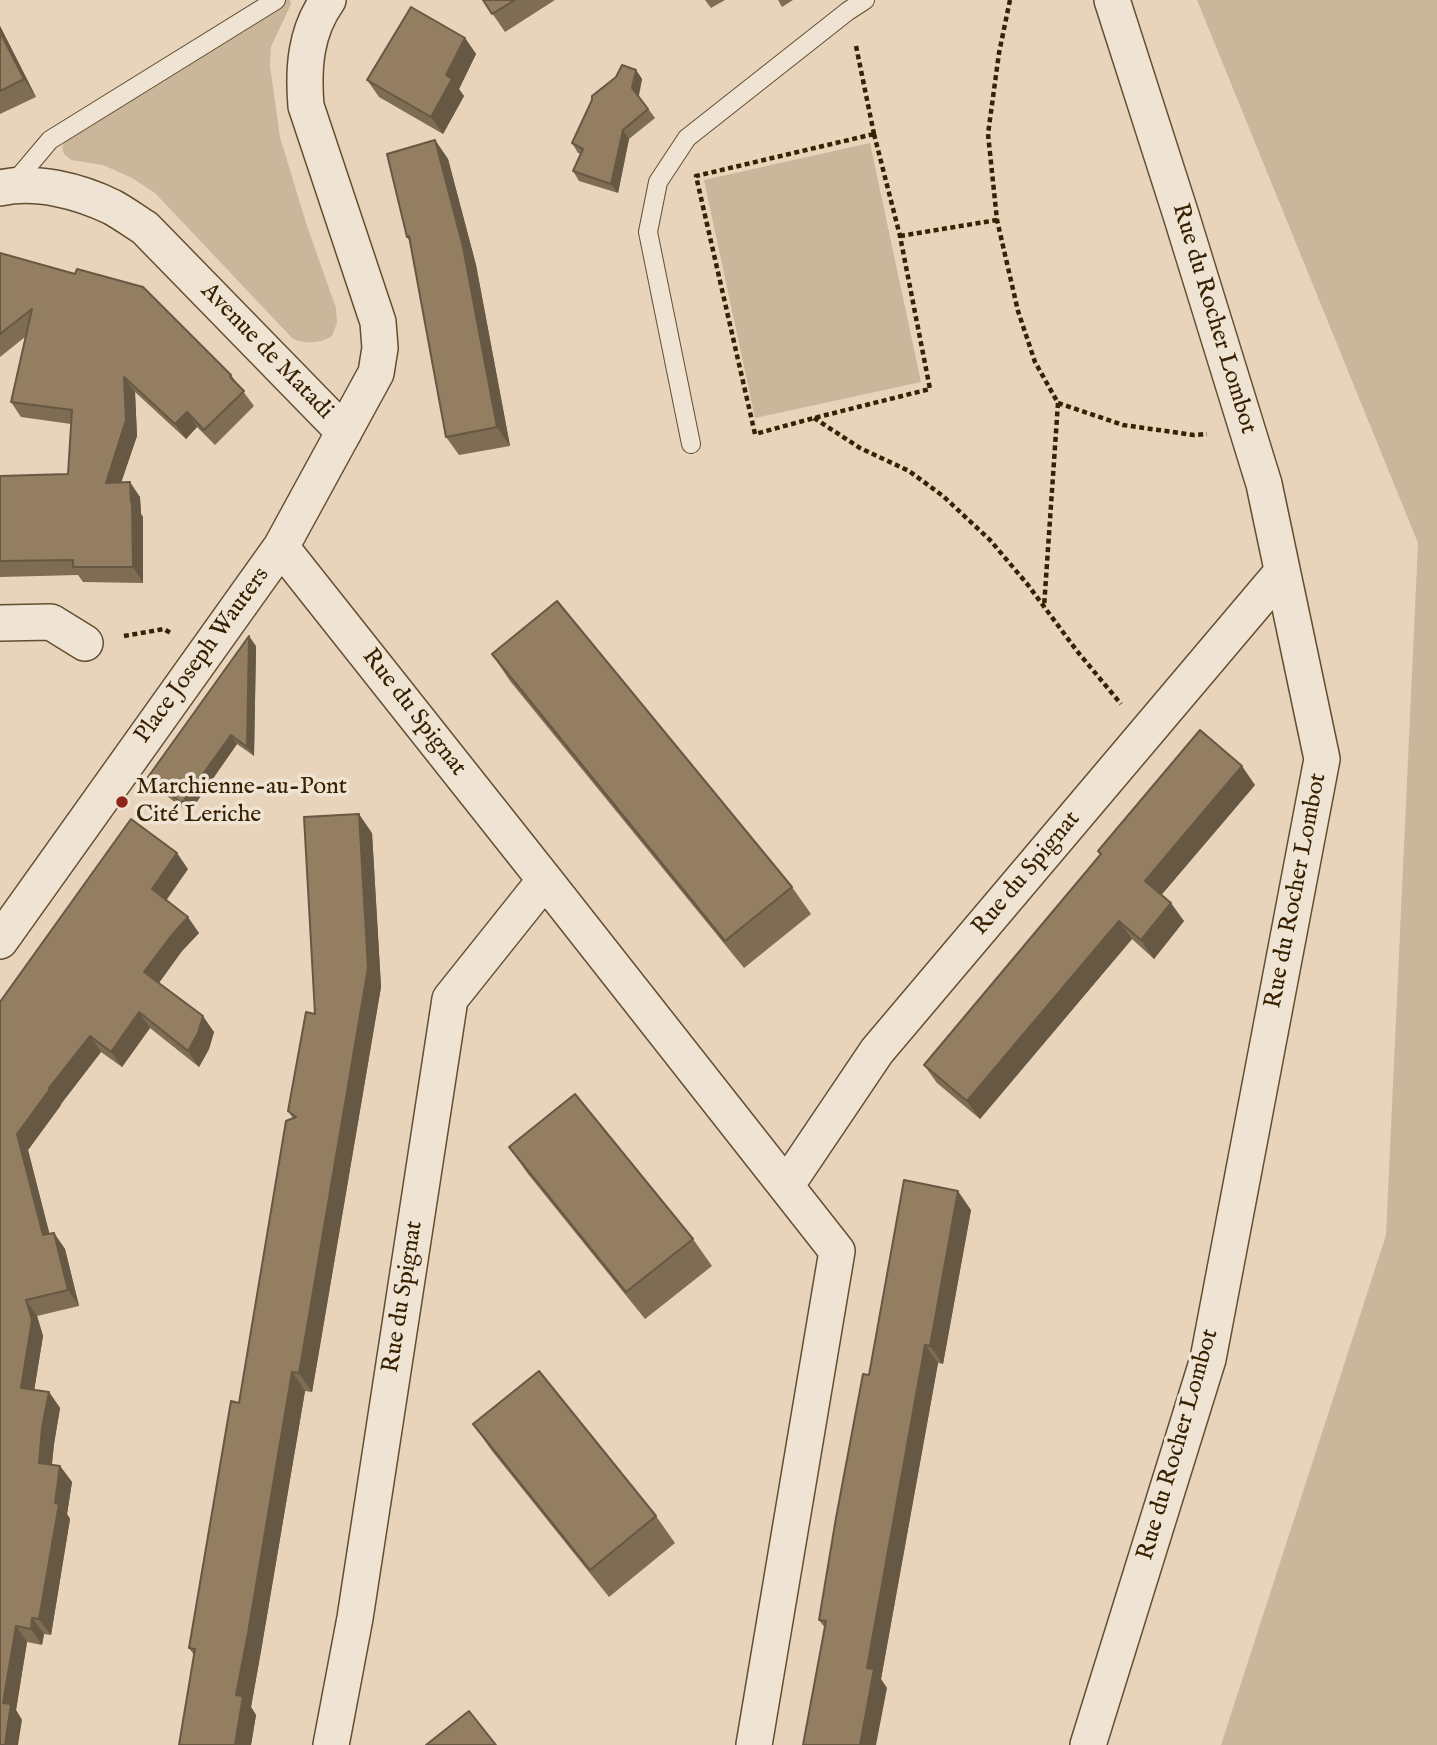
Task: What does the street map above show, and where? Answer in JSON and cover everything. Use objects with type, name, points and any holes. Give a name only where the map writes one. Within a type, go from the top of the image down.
[{"type":"street","name":"Avenue de Matadi","points":[[6,187],[30,185],[90,198],[114,208],[145,228],[344,432],[376,373],[380,348],[378,323],[306,106],[304,76],[309,39],[328,0]]},
{"type":"street","name":"Rue du Rocher Lombot","points":[[1088,1745],[1208,1359],[1322,759],[1264,484],[1112,0]]},
{"type":"street","name":"Place Joseph Wauters","points":[[0,941],[281,547],[344,432]]},
{"type":"street","name":"Rue du Spignat","points":[[281,547],[837,1251],[754,1745]]},
{"type":"street","name":"Rue du Spignat","points":[[786,1186],[877,1051],[1282,572]]},
{"type":"street","points":[[0,623],[51,622],[85,643]]},
{"type":"street","name":"Rue du Spignat","points":[[331,1745],[355,1618],[450,999],[545,880]]},
{"type":"lane","name":"Avenue de Matadi","points":[[6,187],[50,140],[276,0]]},
{"type":"lane","points":[[691,444],[648,232],[658,182],[687,138],[865,0]]},
{"type":"path","points":[[1010,0],[999,53],[988,134],[998,220],[1018,310],[1034,362],[1058,403],[1044,607]]},
{"type":"path","points":[[848,11],[874,134],[900,236],[930,388],[755,435],[696,176],[874,134]]},
{"type":"path","points":[[900,236],[998,220]]},
{"type":"path","points":[[1058,403],[1135,427],[1194,435],[1247,431]]},
{"type":"path","points":[[814,418],[860,448],[908,471],[943,496],[990,540],[1122,705],[1149,730]]},
{"type":"shaded area","points":[[284,0],[290,0],[291,4],[271,47],[270,66],[280,137],[336,308],[337,323],[332,336],[313,342],[293,339],[155,193],[132,178],[103,165],[71,160],[64,154],[62,147],[65,141]]},
{"type":"shaded area","points":[[1197,0],[1437,0],[1437,1745],[1221,1745],[1386,1235],[1418,543]]},
{"type":"shaded area","points":[[870,143],[921,382],[755,418],[704,180]]},
{"type":"building","points":[[483,0],[515,0],[492,14]]},
{"type":"building","points":[[411,7],[465,38],[446,75],[452,79],[431,117],[367,80]]},
{"type":"building","points":[[0,32],[24,79],[0,91]]},
{"type":"building","points":[[622,65],[636,70],[632,88],[648,109],[623,130],[611,184],[573,171],[583,149],[572,143],[592,96],[616,77]]},
{"type":"building","points":[[435,140],[463,247],[497,427],[446,437],[409,236],[407,237],[387,154]]},
{"type":"building","points":[[0,253],[75,274],[77,269],[143,287],[244,391],[204,430],[187,412],[175,424],[124,377],[126,420],[106,483],[130,482],[133,567],[73,567],[73,560],[0,561],[0,476],[68,474],[72,410],[11,402],[32,309],[0,334]]},
{"type":"building","points":[[557,601],[792,887],[725,941],[492,654]]},
{"type":"building","points":[[249,636],[247,747],[231,735],[182,803],[148,777]]},
{"type":"building","points":[[1200,730],[1242,766],[1145,881],[1171,903],[1141,940],[1119,921],[967,1101],[924,1065],[1101,854],[1098,851]]},
{"type":"building","points":[[359,814],[368,968],[299,1373],[292,1372],[236,1695],[243,1696],[235,1745],[179,1745],[195,1649],[189,1648],[231,1401],[239,1403],[286,1121],[296,1117],[288,1111],[306,1012],[315,1014],[304,817]]},
{"type":"building","points":[[131,819],[177,853],[152,889],[188,917],[144,972],[203,1016],[198,1033],[188,1051],[139,1012],[111,1052],[90,1036],[17,1134],[43,1235],[54,1233],[68,1290],[26,1300],[32,1320],[21,1388],[49,1392],[39,1463],[60,1466],[55,1503],[59,1504],[39,1619],[32,1618],[31,1629],[16,1626],[3,1703],[11,1704],[5,1745],[0,1745],[0,1002]]},
{"type":"building","points":[[575,1094],[693,1239],[626,1292],[509,1147]]},
{"type":"building","points":[[904,1180],[958,1191],[930,1346],[925,1345],[867,1668],[874,1669],[860,1745],[803,1745],[826,1621],[819,1620],[836,1518],[863,1374],[869,1375]]},
{"type":"building","points":[[539,1371],[656,1516],[590,1570],[473,1424]]},
{"type":"building","points":[[469,1711],[496,1745],[426,1745]]},
{"type":"place","name":"Marchienne-au-Pont Cité Leriche","points":[[122,802]]}]
